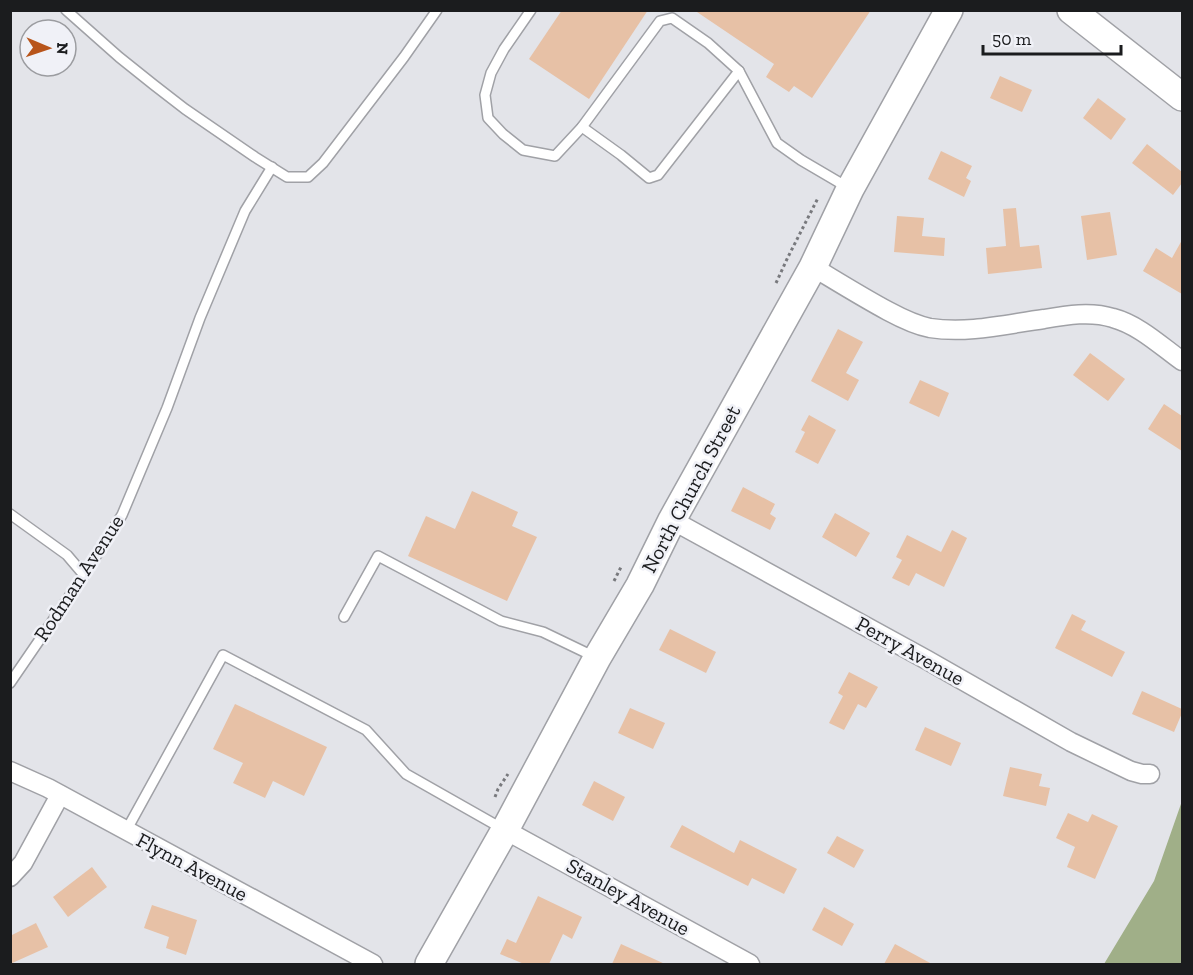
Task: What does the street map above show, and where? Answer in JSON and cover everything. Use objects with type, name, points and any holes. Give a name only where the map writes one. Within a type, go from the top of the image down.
[{"type":"main road","name":"North Church Street","points":[[429,964],[505,830],[597,658],[640,585],[672,520],[813,267],[850,189],[949,10]]},
{"type":"main road","points":[[1071,10],[1182,97]]},
{"type":"street","points":[[813,267],[895,314],[929,327],[967,330],[1054,317],[1095,314],[1114,318],[1133,327],[1182,361]]},
{"type":"street","name":"Perry Avenue","points":[[672,520],[1071,742],[1131,771],[1150,774]]},
{"type":"street","name":"Flynn Avenue","points":[[10,771],[60,795],[373,964]]},
{"type":"street","points":[[10,877],[23,863],[60,795]]},
{"type":"street","name":"Stanley Avenue","points":[[505,830],[750,964]]},
{"type":"lane","points":[[70,12],[119,57],[185,109],[288,177],[308,177],[330,154],[437,10]]},
{"type":"lane","points":[[531,10],[504,49],[491,73],[485,95],[488,118],[523,150],[555,156],[582,128],[660,21],[672,18],[708,43],[739,70],[777,143],[850,189]]},
{"type":"lane","points":[[582,128],[649,178],[658,175],[739,70]]},
{"type":"lane","name":"Rodman Avenue","points":[[10,683],[122,515],[245,211],[272,167]]},
{"type":"lane","points":[[10,514],[67,555],[84,575]]},
{"type":"lane","points":[[344,617],[378,555],[501,621],[543,632],[597,658]]},
{"type":"lane","points":[[126,831],[223,655],[366,730],[406,774],[505,830]]},
{"type":"green space","points":[[1182,801],[1182,964],[1104,964],[1154,881]]},
{"type":"building","points":[[562,10],[648,10],[589,99],[529,59]]},
{"type":"building","points":[[694,10],[871,10],[812,98],[794,86],[789,92],[766,77],[774,64]]},
{"type":"building","points":[[1000,76],[1032,90],[1022,112],[990,98]]},
{"type":"building","points":[[1098,98],[1126,119],[1111,140],[1083,118]]},
{"type":"building","points":[[1147,144],[1182,172],[1182,183],[1173,195],[1132,163]]},
{"type":"building","points":[[941,151],[972,166],[966,178],[971,181],[964,197],[928,179]]},
{"type":"building","points":[[1016,208],[1020,247],[1039,245],[1042,268],[988,274],[986,248],[1006,246],[1003,209]]},
{"type":"building","points":[[1110,212],[1117,255],[1087,260],[1081,216]]},
{"type":"building","points":[[897,216],[924,218],[922,236],[945,238],[944,256],[894,252]]},
{"type":"building","points":[[1182,240],[1182,294],[1143,271],[1156,248],[1172,258]]},
{"type":"building","points":[[838,329],[863,342],[846,373],[859,380],[848,401],[811,381]]},
{"type":"building","points":[[1090,353],[1125,379],[1108,401],[1073,375]]},
{"type":"building","points":[[920,380],[949,393],[939,417],[909,403]]},
{"type":"building","points":[[1164,404],[1182,416],[1182,451],[1148,429]]},
{"type":"building","points":[[809,415],[836,430],[818,464],[795,452],[805,432],[801,430]]},
{"type":"building","points":[[743,487],[775,504],[770,514],[776,518],[770,530],[731,511]]},
{"type":"building","points":[[472,491],[518,512],[512,526],[537,537],[507,601],[408,556],[426,516],[455,529]]},
{"type":"building","points":[[835,513],[870,533],[856,557],[822,537]]},
{"type":"building","points":[[952,530],[967,538],[944,587],[916,573],[909,586],[892,578],[902,560],[896,557],[907,535],[941,552]]},
{"type":"building","points":[[1072,614],[1086,621],[1081,630],[1125,652],[1112,677],[1055,648]]},
{"type":"building","points":[[670,629],[716,652],[706,673],[659,650]]},
{"type":"building","points":[[849,672],[878,687],[866,708],[858,704],[844,730],[829,723],[843,696],[838,693]]},
{"type":"building","points":[[1142,691],[1182,709],[1174,732],[1132,714]]},
{"type":"building","points":[[235,704],[327,747],[304,796],[273,781],[265,798],[233,783],[243,763],[213,749]]},
{"type":"building","points":[[630,708],[665,723],[653,749],[618,733]]},
{"type":"building","points":[[925,727],[961,743],[951,766],[915,750]]},
{"type":"building","points":[[1010,767],[1042,774],[1039,786],[1050,788],[1046,806],[1003,796]]},
{"type":"building","points":[[594,781],[625,797],[613,821],[582,805]]},
{"type":"building","points":[[1068,813],[1088,822],[1092,814],[1118,826],[1095,879],[1067,867],[1075,847],[1056,838]]},
{"type":"building","points":[[682,825],[734,853],[740,840],[797,869],[784,894],[752,878],[748,886],[670,847]]},
{"type":"building","points":[[837,836],[864,850],[854,868],[827,853]]},
{"type":"building","points":[[92,867],[107,887],[68,917],[53,897]]},
{"type":"building","points":[[538,896],[582,917],[572,939],[563,934],[549,964],[524,964],[500,954],[507,939],[516,943]]},
{"type":"building","points":[[152,905],[197,920],[186,955],[166,948],[169,937],[144,928]]},
{"type":"building","points":[[824,907],[854,924],[842,946],[812,930]]},
{"type":"building","points":[[36,923],[48,947],[10,964],[10,936]]},
{"type":"building","points":[[621,944],[665,964],[612,964]]},
{"type":"building","points":[[895,944],[932,964],[884,964]]}]
